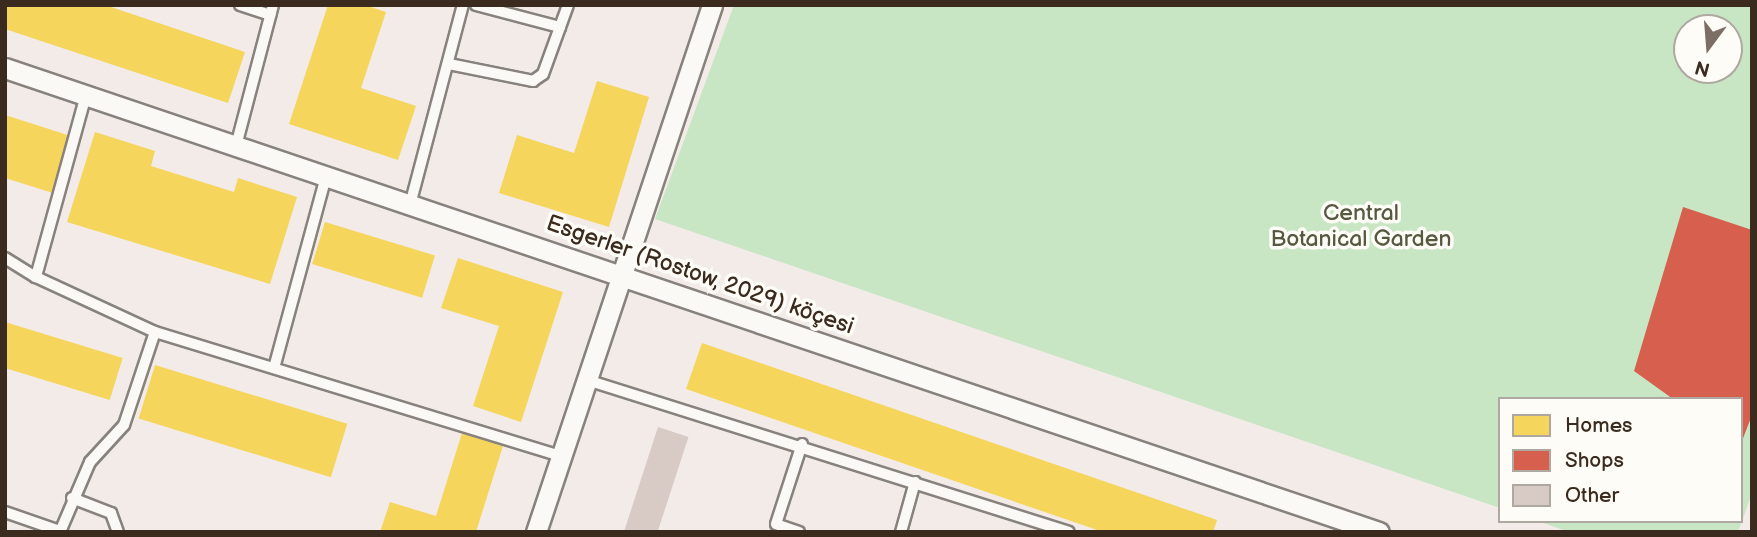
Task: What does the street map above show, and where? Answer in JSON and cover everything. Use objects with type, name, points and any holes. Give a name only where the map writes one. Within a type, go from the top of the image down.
[{"type":"street","points":[[536,532],[712,5]]},
{"type":"street","name":"Esgerler (Rostow, 2029) köçesi","points":[[5,68],[410,205],[621,273],[1379,532]]},
{"type":"lane","points":[[236,146],[271,10],[240,5]]},
{"type":"lane","points":[[410,205],[463,5]]},
{"type":"lane","points":[[476,5],[560,27]]},
{"type":"lane","points":[[449,64],[533,81],[543,74],[568,5]]},
{"type":"lane","points":[[36,277],[86,94]]},
{"type":"lane","points":[[274,368],[326,176]]},
{"type":"lane","points":[[5,258],[36,277],[155,332],[561,456]]},
{"type":"lane","points":[[5,512],[60,531],[72,498],[90,462],[124,425],[155,332]]},
{"type":"lane","points":[[587,380],[802,444],[1069,532]]},
{"type":"lane","points":[[799,532],[776,524],[802,444]]},
{"type":"lane","points":[[901,532],[915,482]]},
{"type":"lane","points":[[72,498],[111,513],[118,532]]},
{"type":"green space","name":"Central Botanical Garden","points":[[734,5],[1752,5],[1752,493],[1743,518],[1743,397],[1498,397],[1498,507],[655,219]]},
{"type":"green space","name":"Central Botanical Garden","points":[[1544,523],[1741,523],[1738,532],[1569,532]]},
{"type":"building: Homes","points":[[5,5],[105,5],[245,52],[228,103],[5,29]]},
{"type":"building: Homes","points":[[328,5],[365,5],[386,12],[361,88],[416,106],[398,160],[289,124]]},
{"type":"building: Homes","points":[[597,81],[649,97],[609,227],[499,193],[517,135],[574,153]]},
{"type":"building: Homes","points":[[5,115],[74,137],[56,194],[5,178]]},
{"type":"building: Homes","points":[[95,132],[155,151],[151,166],[234,192],[238,178],[297,197],[270,284],[67,222]]},
{"type":"building: Homes","points":[[325,222],[435,256],[422,298],[312,264]]},
{"type":"building: Homes","points":[[458,258],[563,292],[521,422],[473,406],[499,326],[441,308]]},
{"type":"building: Homes","points":[[5,322],[123,358],[110,400],[5,368]]},
{"type":"building: Homes","points":[[702,343],[1217,520],[1213,532],[1103,532],[686,389]]},
{"type":"building: Homes","points":[[155,365],[347,424],[331,477],[139,419]]},
{"type":"building: Homes","points":[[462,433],[503,446],[476,532],[380,532],[390,502],[436,516]]},
{"type":"building: Shops","points":[[1683,207],[1752,230],[1752,415],[1743,438],[1743,397],[1670,397],[1634,371]]},
{"type":"building: Other","points":[[658,427],[688,437],[658,532],[624,532]]}]
